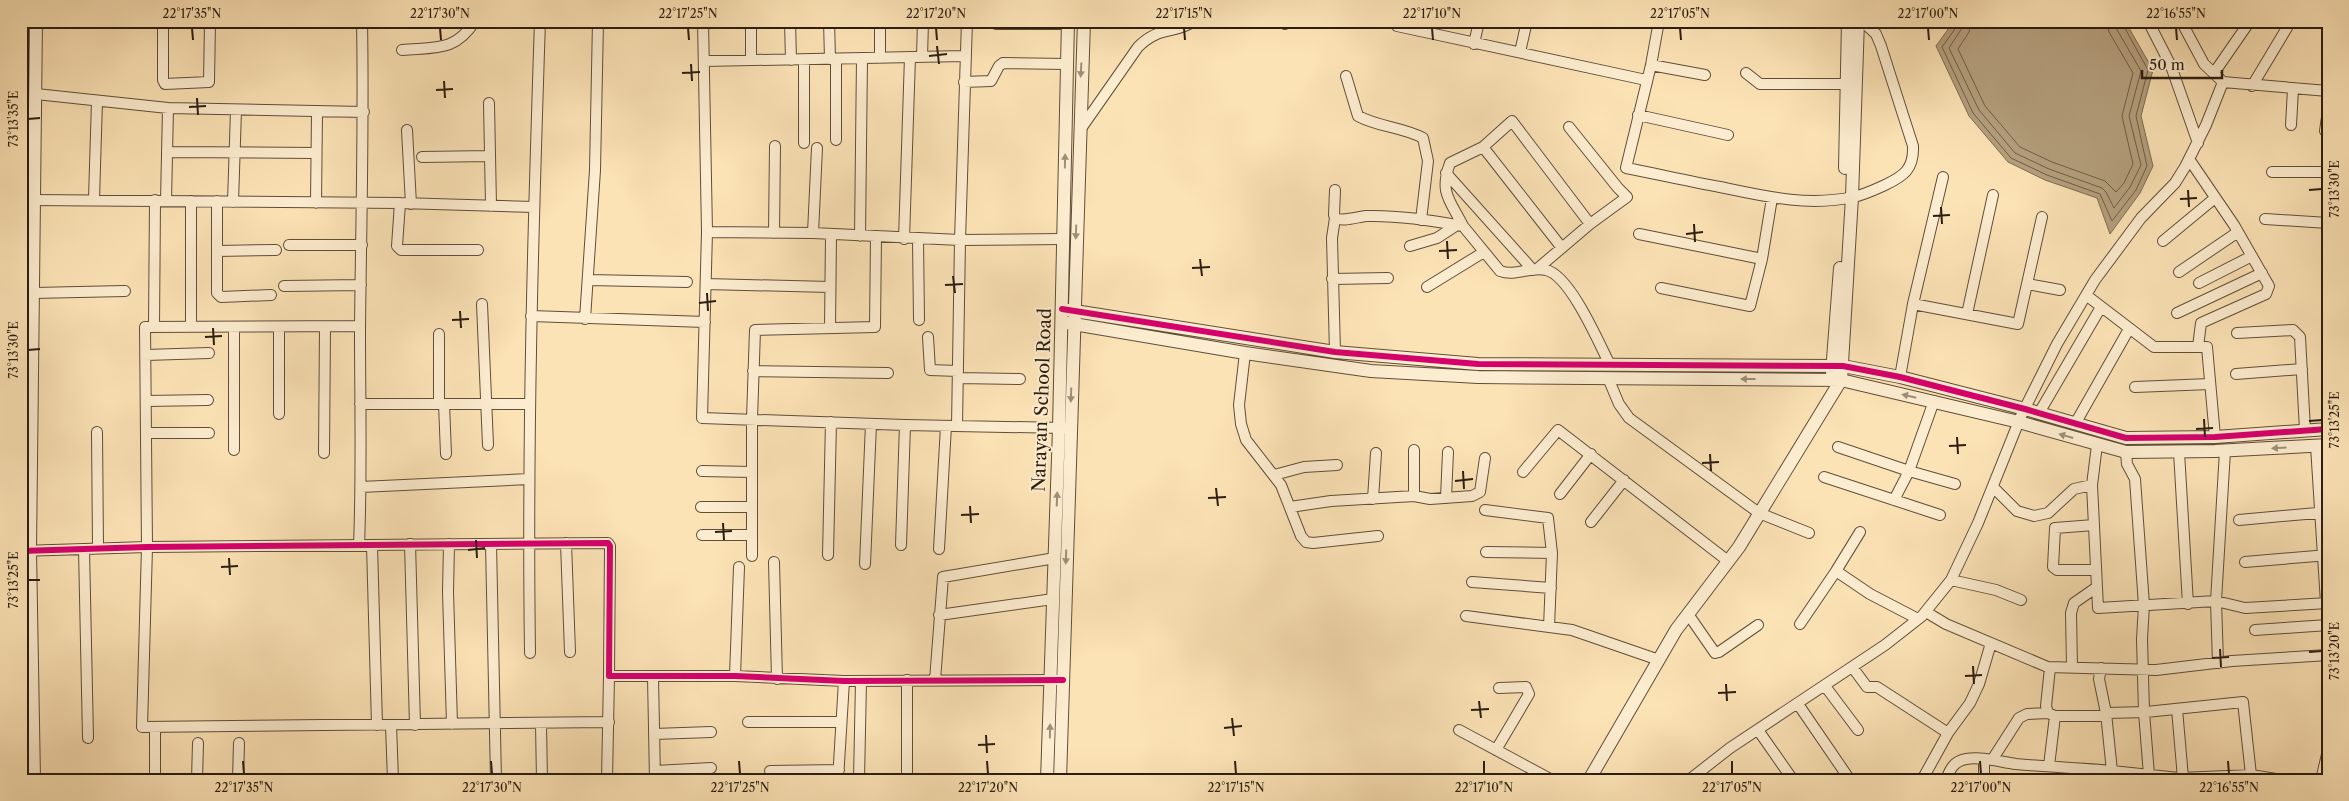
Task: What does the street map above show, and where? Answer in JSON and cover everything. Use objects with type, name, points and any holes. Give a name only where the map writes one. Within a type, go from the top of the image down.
[{"type":"street","points":[[26,179],[36,94],[36,21]]},
{"type":"street","points":[[163,21],[163,80],[165,84],[209,82],[210,21]]},
{"type":"street","points":[[359,545],[362,487],[360,326],[364,112],[362,21]]},
{"type":"street","points":[[402,50],[454,43],[465,36],[475,21]]},
{"type":"street","points":[[530,653],[529,480],[531,316],[540,21]]},
{"type":"street","points":[[585,319],[595,170],[598,21]]},
{"type":"street","points":[[703,21],[707,232],[702,418],[1065,428],[1057,680],[1060,780]]},
{"type":"street","points":[[751,21],[751,60]]},
{"type":"street","points":[[790,21],[791,60]]},
{"type":"street","points":[[829,21],[833,59],[836,140]]},
{"type":"street","points":[[880,21],[880,58]]},
{"type":"street","points":[[922,57],[923,21]]},
{"type":"street","points":[[957,426],[960,240],[967,21]]},
{"type":"street","points":[[1084,21],[1068,310],[1335,352],[1478,364],[1838,366],[1900,377],[2025,409],[2126,438],[2215,437],[2328,429]]},
{"type":"street","points":[[1078,133],[1138,47],[1149,36],[1159,31],[1186,26],[1194,21]]},
{"type":"street","points":[[1474,44],[1479,21]]},
{"type":"street","points":[[1520,52],[1527,21]]},
{"type":"street","points":[[1645,21],[1659,23],[1651,65],[1626,168],[1772,198],[1805,200],[1848,198],[1868,193],[1903,176],[1910,167],[1913,146],[1882,46],[1876,34],[1863,22]]},
{"type":"street","points":[[1589,780],[1659,660],[1688,614],[1728,561],[1759,514],[1830,397],[1838,366],[1848,198],[1851,84],[1848,21]]},
{"type":"street","points":[[2148,21],[2171,66],[2198,143]]},
{"type":"street","points":[[2252,86],[2291,21]]},
{"type":"street","points":[[996,24],[1068,22]]},
{"type":"street","name":"Narayan School Road","points":[[1047,780],[1057,680],[1053,599],[1065,428],[1068,310],[1064,239],[1068,22]]},
{"type":"street","points":[[1851,84],[1863,22]]},
{"type":"street","points":[[2214,74],[2248,22]]},
{"type":"street","points":[[2185,23],[2204,64],[2223,82],[2252,86],[2328,91]]},
{"type":"street","points":[[1397,26],[1646,80]]},
{"type":"street","points":[[21,71],[22,27]]},
{"type":"street","points":[[704,61],[965,56]]},
{"type":"street","points":[[904,239],[910,57]]},
{"type":"street","points":[[860,236],[862,58]]},
{"type":"street","points":[[804,60],[804,143]]},
{"type":"street","points":[[964,82],[991,81],[999,66],[1003,63],[1067,64]]},
{"type":"street","points":[[1651,65],[1705,75]]},
{"type":"street","points":[[1746,73],[1760,84],[1851,84]]},
{"type":"street","points":[[1346,76],[1358,116],[1367,122],[1412,132],[1423,138],[1428,161],[1420,220]]},
{"type":"street","points":[[1689,780],[1730,748],[1853,668],[1922,616],[1951,580],[1978,523],[2019,422],[2057,344],[2086,295],[2142,218],[2175,183],[2198,143],[2223,82]]},
{"type":"street","points":[[2291,125],[2293,89]]},
{"type":"street","points":[[36,94],[168,108],[364,112]]},
{"type":"street","points":[[94,199],[97,101]]},
{"type":"street","points":[[489,104],[491,206]]},
{"type":"street","points":[[166,200],[168,108]]},
{"type":"street","points":[[234,202],[236,110]]},
{"type":"street","points":[[2325,131],[2328,110]]},
{"type":"street","points":[[316,203],[317,112]]},
{"type":"street","points":[[1638,115],[1728,134]]},
{"type":"street","points":[[1590,224],[1512,120],[1483,147],[1450,163],[1446,173],[1444,180],[1446,192],[1460,226],[1500,272],[1508,274],[1535,269],[1555,273],[1562,278],[1587,319],[1610,365]]},
{"type":"street","points":[[1535,269],[1590,224],[1627,197],[1569,127]]},
{"type":"street","points":[[407,130],[411,204]]},
{"type":"street","points":[[21,131],[28,200],[33,293],[26,550],[34,780]]},
{"type":"street","points":[[774,232],[775,146]]},
{"type":"street","points":[[1483,147],[1536,212],[1562,248]]},
{"type":"street","points":[[813,233],[817,148]]},
{"type":"street","points":[[167,152],[316,153]]},
{"type":"street","points":[[422,157],[490,156]]},
{"type":"street","points":[[2189,160],[2238,232],[2269,286],[2266,294],[2201,323],[2198,347]]},
{"type":"street","points":[[2272,172],[2328,172]]},
{"type":"street","points":[[1446,173],[1535,269]]},
{"type":"street","points":[[1900,377],[1914,304],[1943,177]]},
{"type":"street","points":[[1335,190],[1332,278],[1335,352]]},
{"type":"street","points":[[1967,314],[1993,195]]},
{"type":"street","points":[[1661,288],[1750,306],[1762,259],[1772,198]]},
{"type":"street","points":[[2163,241],[2215,198]]},
{"type":"street","points":[[28,200],[94,199],[400,203],[534,207]]},
{"type":"street","points":[[21,236],[28,200]]},
{"type":"street","points":[[154,327],[155,200]]},
{"type":"street","points":[[191,201],[191,327]]},
{"type":"street","points":[[217,201],[219,296],[271,296]]},
{"type":"street","points":[[400,203],[398,246],[401,250],[478,250]]},
{"type":"street","points":[[1335,218],[1339,220],[1354,217],[1388,216],[1460,226]]},
{"type":"street","points":[[1914,304],[2018,324],[2042,217]]},
{"type":"street","points":[[2266,220],[2328,223]]},
{"type":"street","points":[[1410,246],[1437,238],[1460,226]]},
{"type":"street","points":[[707,232],[813,233],[904,239],[1064,239]]},
{"type":"street","points":[[2179,272],[2238,232]]},
{"type":"street","points":[[1639,234],[1762,259]]},
{"type":"street","points":[[830,328],[831,235]]},
{"type":"street","points":[[752,556],[752,419],[755,330],[875,327],[876,237]]},
{"type":"street","points":[[918,239],[919,320]]},
{"type":"street","points":[[289,246],[362,245]]},
{"type":"street","points":[[217,251],[276,250]]},
{"type":"street","points":[[1427,287],[1484,252]]},
{"type":"street","points":[[2199,283],[2252,256]]},
{"type":"street","points":[[2177,313],[2262,273]]},
{"type":"street","points":[[1332,278],[1388,278]]},
{"type":"street","points":[[588,280],[687,282]]},
{"type":"street","points":[[706,284],[830,287]]},
{"type":"street","points":[[2027,284],[2060,290]]},
{"type":"street","points":[[284,286],[361,285]]},
{"type":"street","points":[[33,293],[124,291]]},
{"type":"street","points":[[2086,295],[2154,347],[2207,347],[2215,437]]},
{"type":"street","points":[[482,304],[488,445]]},
{"type":"street","points":[[2039,413],[2101,307]]},
{"type":"street","points":[[531,316],[705,322]]},
{"type":"street","points":[[1067,323],[1245,353],[1371,371],[1478,377],[1836,379],[2019,422],[2126,452],[2225,451],[2322,445],[2327,603],[2245,608],[2216,601],[2098,608],[2092,485],[2097,445]]},
{"type":"street","points":[[324,453],[325,326]]},
{"type":"street","points":[[360,326],[146,328],[147,547],[142,725],[145,728],[154,728],[609,722]]},
{"type":"street","points":[[234,327],[234,450]]},
{"type":"street","points":[[278,414],[279,327]]},
{"type":"street","points":[[2076,424],[2129,328]]},
{"type":"street","points":[[2237,333],[2293,330],[2300,337],[2305,430]]},
{"type":"street","points":[[439,334],[446,454]]},
{"type":"street","points":[[928,337],[930,370],[1020,379]]},
{"type":"street","points":[[146,355],[209,353]]},
{"type":"street","points":[[1245,353],[1239,405],[1241,424],[1246,440],[1274,475],[1290,507],[1301,536],[1306,542],[1378,536]]},
{"type":"street","points":[[2236,374],[2302,369]]},
{"type":"street","points":[[754,371],[888,373]]},
{"type":"street","points":[[1608,378],[1619,404],[1629,418],[1759,514],[1809,534]]},
{"type":"street","points":[[2135,388],[2210,384]]},
{"type":"street","points":[[146,401],[208,400]]},
{"type":"street","points":[[1894,500],[1909,471],[1934,401]]},
{"type":"street","points":[[360,404],[530,404]]},
{"type":"street","points":[[828,554],[831,422]]},
{"type":"street","points":[[865,564],[871,424]]},
{"type":"street","points":[[901,545],[905,425]]},
{"type":"street","points":[[939,549],[946,426]]},
{"type":"street","points":[[1523,472],[1558,430],[1728,561]]},
{"type":"street","points":[[97,432],[98,548]]},
{"type":"street","points":[[146,433],[209,433]]},
{"type":"street","points":[[1838,447],[1955,484]]},
{"type":"street","points":[[1414,450],[1414,496]]},
{"type":"street","points":[[2218,663],[2216,601],[2225,451]]},
{"type":"street","points":[[1446,498],[1448,452]]},
{"type":"street","points":[[2126,452],[2127,464],[2134,479],[2144,605],[2142,669],[2149,775]]},
{"type":"street","points":[[2179,452],[2188,604]]},
{"type":"street","points":[[1372,499],[1376,453]]},
{"type":"street","points":[[1560,494],[1591,454]]},
{"type":"street","points":[[1290,507],[1331,501],[1414,496],[1430,499],[1472,496],[1480,492],[1485,458]]},
{"type":"street","points":[[1274,475],[1304,467],[1337,465]]},
{"type":"street","points":[[702,471],[752,472]]},
{"type":"street","points":[[1824,477],[1940,515]]},
{"type":"street","points":[[362,487],[529,480]]},
{"type":"street","points":[[1591,522],[1624,480]]},
{"type":"street","points":[[1993,487],[2017,511],[2034,516],[2048,513],[2074,490],[2092,485]]},
{"type":"street","points":[[701,507],[752,507]]},
{"type":"street","points":[[1485,510],[1546,517],[1552,553],[1549,627]]},
{"type":"street","points":[[2239,520],[2324,512]]},
{"type":"street","points":[[2094,525],[2055,528],[2053,567],[2057,570],[2096,570]]},
{"type":"street","points":[[1800,624],[1836,572],[1860,532]]},
{"type":"street","points":[[702,535],[752,535]]},
{"type":"street","points":[[566,543],[570,652]]},
{"type":"street","points":[[26,550],[410,544],[609,544],[609,722],[607,780]]},
{"type":"street","points":[[410,544],[415,725]]},
{"type":"street","points":[[449,544],[448,592],[452,724]]},
{"type":"street","points":[[491,544],[496,780]]},
{"type":"street","points":[[372,545],[377,725]]},
{"type":"street","points":[[84,549],[88,738]]},
{"type":"street","points":[[1486,552],[1552,553]]},
{"type":"street","points":[[2245,562],[2325,555]]},
{"type":"street","points":[[935,680],[942,580],[946,575],[1055,558]]},
{"type":"street","points":[[774,562],[777,679]]},
{"type":"street","points":[[735,676],[739,567]]},
{"type":"street","points":[[1836,572],[1870,594],[2048,667],[2142,669],[2328,655]]},
{"type":"street","points":[[1951,580],[1996,590],[2021,600]]},
{"type":"street","points":[[1472,582],[1551,588]]},
{"type":"street","points":[[2072,667],[2071,613],[2074,603],[2097,587]]},
{"type":"street","points":[[939,615],[1053,599]]},
{"type":"street","points":[[1688,614],[1715,652],[1719,652],[1758,625]]},
{"type":"street","points":[[1466,616],[1572,630],[1659,660]]},
{"type":"street","points":[[2254,630],[2328,625]]},
{"type":"street","points":[[1922,780],[1948,733],[1970,703],[1979,684],[1992,643]]},
{"type":"street","points":[[2048,667],[2051,672],[2046,706],[2051,714],[2049,766]]},
{"type":"street","points":[[1853,668],[1867,687],[1877,687],[1948,733]]},
{"type":"street","points":[[2101,668],[2099,679],[2106,715],[2106,773]]},
{"type":"street","points":[[609,676],[735,676],[844,680],[1057,680]]},
{"type":"street","points":[[653,677],[655,776],[711,768]]},
{"type":"street","points":[[770,771],[839,775],[844,680]]},
{"type":"street","points":[[859,780],[861,680]]},
{"type":"street","points":[[906,680],[907,780]]},
{"type":"street","points":[[1825,686],[1858,730]]},
{"type":"street","points":[[1496,750],[1529,694],[1526,687],[1499,688]]},
{"type":"street","points":[[1984,780],[1988,759],[2018,718],[2027,714],[2106,715],[2243,702],[2251,775]]},
{"type":"street","points":[[1798,704],[1850,780]]},
{"type":"street","points":[[2177,709],[2184,778]]},
{"type":"street","points":[[748,722],[841,722]]},
{"type":"street","points":[[542,724],[542,780]]},
{"type":"street","points":[[391,725],[393,780]]},
{"type":"street","points":[[154,728],[155,780]]},
{"type":"street","points":[[1459,730],[1552,780]]},
{"type":"street","points":[[1758,730],[1793,780]]},
{"type":"street","points":[[654,734],[711,732]]},
{"type":"street","points":[[197,780],[198,743]]},
{"type":"street","points":[[238,780],[239,743]]},
{"type":"street","points":[[2320,780],[2328,750]]},
{"type":"street","points":[[1946,780],[1951,768],[1965,759],[1988,759],[2079,768],[2137,777],[2149,775],[2184,778],[2251,775],[2280,780]]},
{"type":"street","points":[[2077,780],[2079,768]]},
{"type":"water","points":[[1954,21],[2125,21],[2153,70],[2141,116],[2153,166],[2140,193],[2110,234],[2097,198],[2045,180],[2008,162],[1969,116],[1936,46]]},
{"type":"cycle path","points":[[1062,309],[1335,352],[1478,364],[1843,366],[1900,377],[2025,409],[2126,438],[2215,437],[2328,429]]},
{"type":"cycle path","points":[[21,551],[147,547],[608,543],[610,546],[609,676],[735,676],[844,681],[1063,680]]}]
